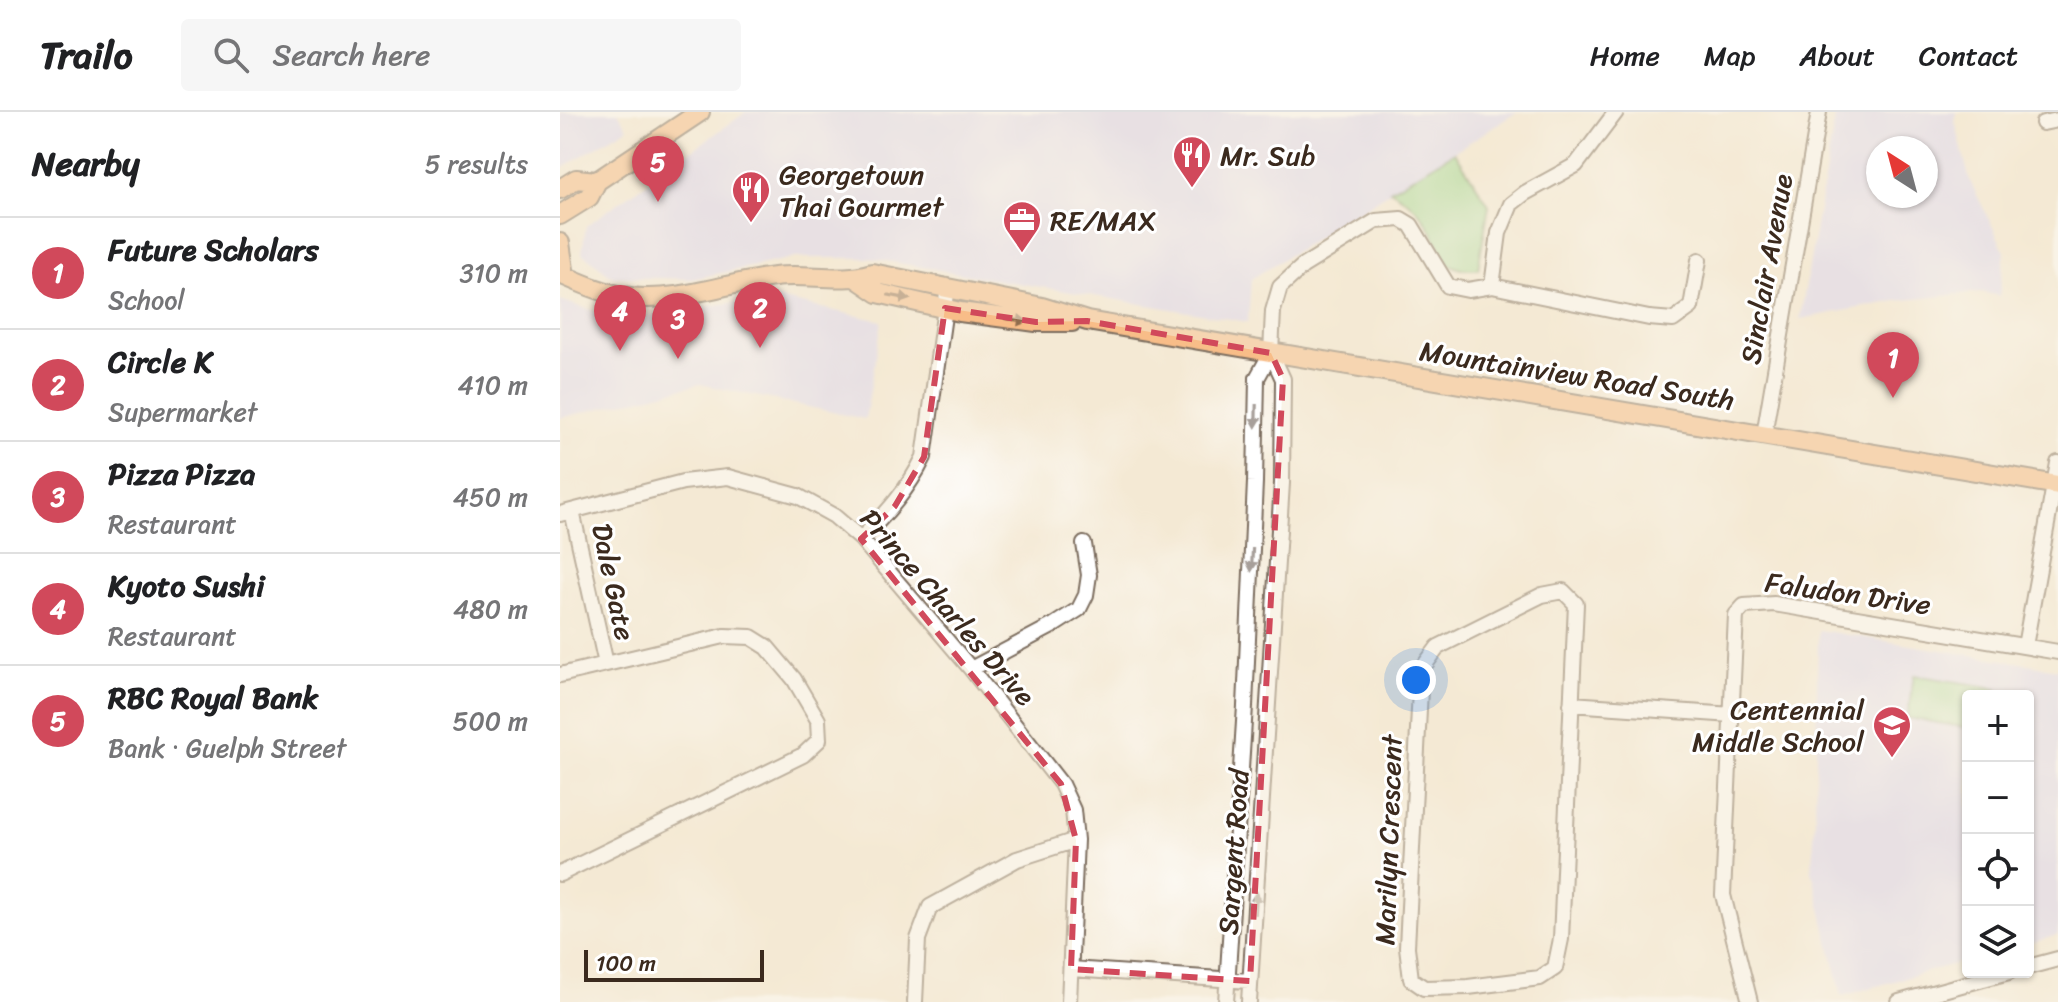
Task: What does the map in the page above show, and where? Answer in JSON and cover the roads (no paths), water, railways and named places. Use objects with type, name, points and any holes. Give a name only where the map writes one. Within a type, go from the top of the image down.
[{"type":"main road","points":[[560,219],[589,197],[597,181],[700,112]]},
{"type":"main road","points":[[560,189],[576,179],[597,181]]},
{"type":"main road","points":[[560,243],[562,275]]},
{"type":"main road","name":"Mountainview Road South","points":[[562,275],[604,292],[632,297],[660,297],[776,277],[813,275],[856,278],[872,273],[1042,307],[1087,321],[2056,485]]},
{"type":"main road","name":"Mountainview Road South","points":[[856,278],[878,293],[945,308],[1036,322],[1087,321]]},
{"type":"street","points":[[1492,286],[1499,233],[1511,204],[1576,165],[1616,112]]},
{"type":"street","name":"Sinclair Avenue","points":[[1764,435],[1819,112]]},
{"type":"street","points":[[1271,353],[1273,311],[1280,287],[1303,266],[1376,221],[1401,219],[1411,225],[1448,286],[1468,290],[1492,286],[1649,318],[1673,320],[1691,307],[1699,260]]},
{"type":"street","points":[[861,539],[895,506],[924,457],[948,287]]},
{"type":"street","name":"Sargent Road","points":[[1226,1002],[1245,706],[1257,378],[1271,353]]},
{"type":"street","name":"Sargent Road","points":[[1249,1002],[1282,483],[1283,379],[1271,353]]},
{"type":"street","points":[[2025,646],[2058,463]]},
{"type":"street","name":"Prince Charles Drive","points":[[566,512],[683,482],[728,477],[798,496],[834,516],[861,539],[971,669],[1061,784],[1073,810],[1076,840],[1069,1002]]},
{"type":"street","points":[[1255,482],[1282,483]]},
{"type":"street","name":"Dale Gate","points":[[566,512],[606,664]]},
{"type":"street","points":[[971,669],[1079,609],[1086,595],[1089,575],[1084,544]]},
{"type":"street","name":"Marilyn Crescent","points":[[1563,591],[1576,604],[1571,704],[1561,939],[1555,968],[1540,978],[1468,987],[1424,988],[1411,979],[1407,947],[1421,670],[1438,647],[1542,595],[1563,591]]},
{"type":"street","name":"Faludon Drive","points":[[1750,1002],[1723,895],[1736,615],[1744,606],[1774,604],[2058,652]]},
{"type":"street","points":[[560,675],[724,636],[751,637],[767,647],[794,679],[818,720],[819,740],[803,755],[560,874]]},
{"type":"street","points":[[1571,704],[1733,715]]},
{"type":"street","points":[[1245,706],[1268,705]]},
{"type":"street","points":[[915,1002],[918,939],[930,907],[1017,859],[1076,840]]},
{"type":"street","points":[[2034,965],[2058,959]]},
{"type":"street","points":[[1071,969],[1250,981]]},
{"type":"street","points":[[1899,1002],[1987,978]]},
{"type":"place","name":"Mr. Sub","points":[[1192,189]]},
{"type":"place","name":"RBC Royal Bank","points":[[658,202]]},
{"type":"place","name":"Georgetown Thai Gourmet","points":[[751,224]]},
{"type":"place","name":"RE/MAX","points":[[1022,254]]},
{"type":"place","name":"Circle K","points":[[760,348]]},
{"type":"place","name":"Kyoto Sushi","points":[[620,351]]},
{"type":"place","name":"Pizza Pizza","points":[[678,359]]},
{"type":"place","name":"Future Scholars","points":[[1893,398]]},
{"type":"place","name":"Centennial Middle School","points":[[1892,759]]}]
